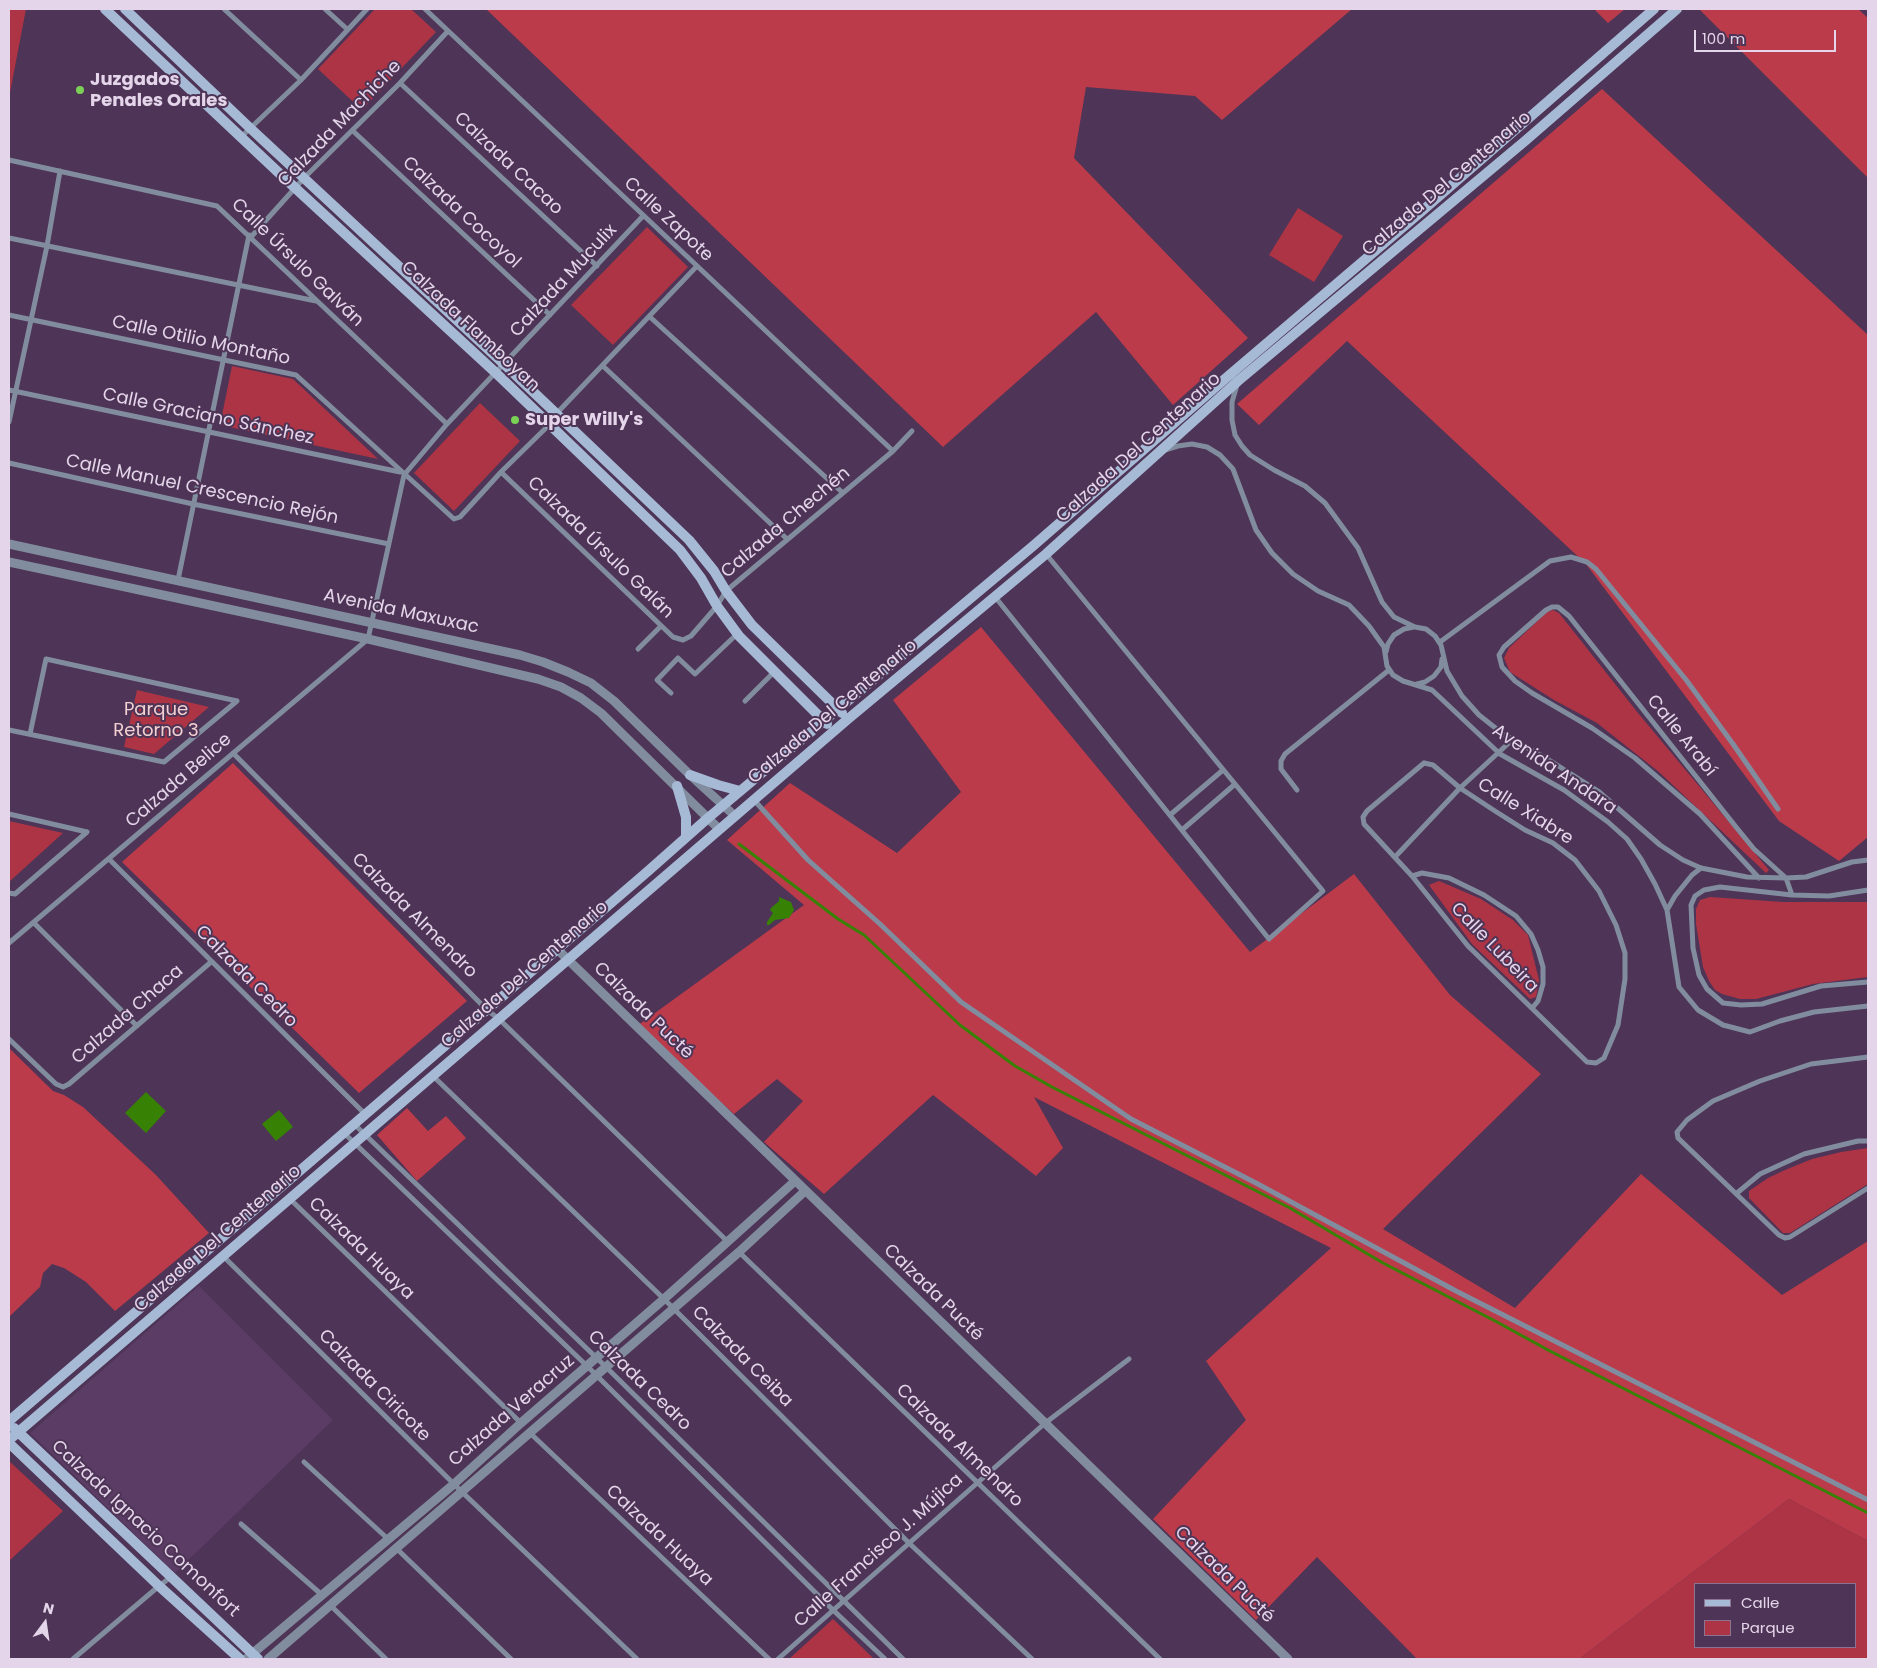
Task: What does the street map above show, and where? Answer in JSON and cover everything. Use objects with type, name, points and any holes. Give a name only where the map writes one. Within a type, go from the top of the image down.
[{"type":"main road","name":"Calzada Flamboyan","points":[[105,9],[241,138],[496,373],[680,550],[737,634],[834,731]]},
{"type":"main road","name":"Calzada Flamboyan","points":[[125,9],[689,540],[752,624],[848,719]]},
{"type":"main road","name":"Calzada Del Centenario","points":[[9,1442],[719,829],[848,719],[996,598],[1238,381],[1257,358],[1654,9]]},
{"type":"main road","name":"Calzada Del Centenario","points":[[9,1422],[723,805],[1257,358],[1525,141],[1677,9]]},
{"type":"main road","points":[[690,775],[740,791]]},
{"type":"main road","points":[[677,786],[686,817],[686,837]]},
{"type":"main road","name":"Calzada Ignacio Comonfort","points":[[9,1422],[252,1657]]},
{"type":"main road","name":"Calzada Ignacio Comonfort","points":[[9,1442],[159,1586],[240,1659]]},
{"type":"street","points":[[224,9],[301,80]]},
{"type":"street","points":[[325,9],[347,29]]},
{"type":"street","points":[[241,138],[301,80],[367,9]]},
{"type":"street","name":"Calle Zapote","points":[[425,9],[893,451]]},
{"type":"street","name":"Calzada Machiche","points":[[250,236],[296,189],[304,178],[400,83],[448,31]]},
{"type":"street","name":"Calzada Cacao","points":[[400,83],[597,266]]},
{"type":"street","name":"Calzada Cocoyol","points":[[353,131],[550,315]]},
{"type":"street","name":"Calle Úrsulo Galván","points":[[9,160],[217,206],[447,424]]},
{"type":"street","points":[[9,422],[60,171]]},
{"type":"street","name":"Calzada Muculix","points":[[496,373],[643,216]]},
{"type":"street","points":[[178,580],[238,285],[250,236]]},
{"type":"street","points":[[9,238],[316,301]]},
{"type":"street","points":[[501,472],[550,424],[556,414],[697,266]]},
{"type":"street","name":"Calle Otilio Montaño","points":[[9,315],[296,375],[454,519],[460,517],[501,472]]},
{"type":"street","points":[[650,317],[843,493]]},
{"type":"street","points":[[603,366],[787,539]]},
{"type":"street","points":[[368,639],[403,473],[496,373]]},
{"type":"street","points":[[1238,381],[1232,402],[1232,420],[1235,434],[1250,455],[1304,486],[1325,503],[1358,548],[1382,602],[1394,617],[1415,627],[1426,629],[1440,642],[1463,627],[1550,561],[1571,557],[1587,562],[1596,569],[1687,681],[1778,809]]},
{"type":"street","name":"Calle Graciano Sánchez","points":[[9,390],[403,473]]},
{"type":"street","name":"Calzada Chechén","points":[[683,640],[691,636],[717,606],[726,591],[893,451],[912,431]]},
{"type":"street","points":[[1160,452],[1192,444],[1207,447],[1220,455],[1233,469],[1248,513],[1256,530],[1272,553],[1293,574],[1318,590],[1349,605],[1369,626],[1384,647],[1389,670],[1285,754],[1280,768],[1297,790]]},
{"type":"street","name":"Calle Manuel Crescencio Rejón","points":[[9,463],[193,504],[389,544]]},
{"type":"street","name":"Calzada Úrsulo Galán","points":[[501,472],[661,626],[673,637],[683,640]]},
{"type":"street","name":"Avenida Maxuxac","points":[[9,544],[520,655],[568,672],[590,684],[614,701],[735,816]]},
{"type":"street","points":[[996,598],[1269,939],[1323,892],[1046,554]]},
{"type":"street","name":"Avenida Maxuxac","points":[[9,562],[368,639],[538,679],[581,698],[600,713],[719,829]]},
{"type":"street","name":"Calle Arabí","points":[[1760,878],[1700,814],[1635,758],[1592,728],[1515,681],[1502,667],[1500,655],[1504,647],[1546,610],[1558,607],[1568,616],[1754,849],[1786,878]]},
{"type":"street","points":[[638,649],[661,626]]},
{"type":"street","points":[[1385,655],[1388,644],[1394,635],[1404,629],[1415,627]]},
{"type":"street","points":[[671,693],[657,680],[678,658],[695,674],[737,634]]},
{"type":"street","name":"Calzada Belice","points":[[9,943],[368,639]]},
{"type":"street","name":"Avenida Andara","points":[[1440,642],[1447,671],[1462,696],[1479,715],[1512,740],[1549,760],[1598,791],[1660,845],[1683,860],[1701,868],[1760,878],[1806,877],[1852,862],[1868,860]]},
{"type":"street","points":[[1414,684],[1425,682],[1434,676],[1440,667],[1443,656]]},
{"type":"street","points":[[9,730],[164,762],[237,701],[46,659],[30,734]]},
{"type":"street","name":"Avenida Andara","points":[[1389,670],[1403,682],[1432,690],[1500,754],[1564,790],[1627,839],[1650,876],[1667,910],[1679,987],[1698,1010],[1722,1026],[1750,1032],[1780,1021],[1814,1012],[1868,1006]]},
{"type":"street","points":[[745,701],[775,671]]},
{"type":"street","points":[[624,736],[637,723]]},
{"type":"street","points":[[1395,857],[1460,788],[1500,754],[1512,740]]},
{"type":"street","name":"Calzada Almendro","points":[[233,753],[487,1010],[499,1018],[728,1242]]},
{"type":"street","name":"Calle Xiabre","points":[[1363,818],[1367,811],[1424,763],[1433,765],[1460,788],[1526,830],[1553,843],[1575,860],[1599,891],[1616,924],[1625,952],[1625,979],[1618,1024],[1604,1058],[1596,1063]]},
{"type":"street","points":[[1170,814],[1223,770]]},
{"type":"street","points":[[1182,830],[1234,785]]},
{"type":"street","points":[[753,800],[808,860],[880,924],[961,1002],[1131,1120],[1256,1183],[1456,1291],[1868,1500]]},
{"type":"street","points":[[9,814],[87,832],[15,894],[9,893]]},
{"type":"street","name":"Calle Lubeira","points":[[1363,818],[1364,824],[1412,876],[1468,946],[1587,1062],[1596,1063]]},
{"type":"street","name":"Calzada Cedro","points":[[109,859],[365,1114]]},
{"type":"street","points":[[1667,910],[1675,896],[1692,875],[1701,868]]},
{"type":"street","points":[[1412,876],[1422,872],[1449,878],[1484,896],[1516,916],[1531,934],[1543,967],[1543,984],[1538,1001],[1533,1008]]},
{"type":"street","points":[[1786,878],[1792,895]]},
{"type":"street","points":[[1868,890],[1829,896],[1792,895],[1720,887],[1704,890],[1695,896],[1691,905],[1693,948],[1699,975],[1707,989],[1723,1003],[1741,1005],[1762,1004],[1821,986],[1868,982]]},
{"type":"street","points":[[34,923],[137,1026]]},
{"type":"street","name":"Calzada Pucté","points":[[557,950],[1288,1659]]},
{"type":"street","name":"Calzada Chaca","points":[[9,1039],[56,1084],[63,1086],[69,1084],[211,962]]},
{"type":"street","points":[[1868,1057],[1811,1064],[1760,1081],[1713,1101],[1679,1128],[1677,1132],[1678,1138],[1779,1235],[1785,1238],[1790,1237],[1868,1188]]},
{"type":"street","name":"Calzada Ceiba","points":[[433,1076],[664,1299],[909,1543],[1032,1659]]},
{"type":"street","name":"Calzada Cedro","points":[[354,1124],[606,1367],[903,1659]]},
{"type":"street","name":"Calzada Cedro","points":[[344,1133],[588,1366],[884,1659]]},
{"type":"street","points":[[1737,1193],[1760,1174],[1804,1154],[1858,1141],[1868,1141]]},
{"type":"street","name":"Calzada Veracruz","points":[[252,1657],[322,1595],[454,1484],[520,1423],[588,1366],[795,1182]]},
{"type":"street","name":"Calzada Veracruz","points":[[268,1659],[739,1252],[805,1191]]},
{"type":"street","name":"Calzada Huaya","points":[[290,1199],[520,1423]]},
{"type":"street","name":"Calzada Almendro","points":[[739,1252],[1160,1659]]},
{"type":"street","name":"Calzada Ciricote","points":[[223,1256],[461,1491],[637,1659]]},
{"type":"street","name":"Calle Francisco J. Mújica","points":[[778,1659],[976,1482],[1044,1424],[1129,1359]]},
{"type":"street","name":"Calzada Huaya","points":[[530,1433],[769,1659]]},
{"type":"street","points":[[304,1462],[388,1539]]},
{"type":"street","points":[[241,1524],[322,1595]]},
{"type":"street","points":[[396,1548],[511,1659]]},
{"type":"street","points":[[73,1659],[171,1577]]},
{"type":"street","points":[[331,1606],[386,1659]]},
{"type":"shaded area","points":[[486,9],[1352,9],[1222,120],[1195,96],[1086,87],[1074,158],[1248,338],[1173,405],[1096,312],[943,447]]},
{"type":"shaded area","points":[[1594,9],[1625,9],[1608,23]]},
{"type":"shaded area","points":[[1699,9],[1858,9],[1868,18],[1868,178]]},
{"type":"shaded area","points":[[1602,89],[1868,335],[1868,837],[1839,861],[1779,821],[1586,564],[1347,341],[1259,425],[1237,404]]},
{"type":"shaded area","points":[[981,627],[1250,952],[1354,874],[1450,995],[1541,1074],[1383,1229],[1515,1308],[1641,1174],[1782,1295],[1868,1241],[1868,1541],[1789,1499],[1579,1659],[1417,1659],[1317,1557],[1256,1620],[1153,1519],[1246,1420],[1206,1361],[1331,1248],[1034,1097],[1063,1148],[1036,1176],[933,1095],[824,1194],[764,1142],[803,1101],[777,1079],[734,1114],[637,1026],[804,905],[727,840],[790,783],[897,853],[961,792],[893,700]]},
{"type":"shaded area","points":[[233,763],[467,1001],[359,1093],[122,862]]},
{"type":"shaded area","points":[[779,897],[791,902],[794,910],[789,918],[775,920],[767,925],[773,913],[770,910],[779,901]]},
{"type":"shaded area","points":[[9,1048],[53,1091],[64,1095],[83,1107],[156,1175],[209,1233],[115,1311],[86,1282],[64,1268],[52,1264],[43,1273],[40,1287],[9,1317]]},
{"type":"shaded area","points":[[146,1092],[166,1111],[146,1133],[125,1113]]},
{"type":"shaded area","points":[[407,1108],[428,1131],[446,1116],[466,1138],[417,1181],[377,1135]]},
{"type":"shaded area","points":[[279,1110],[293,1127],[276,1141],[262,1124]]},
{"type":"shaded area","points":[[199,1286],[333,1420],[175,1573],[30,1433]]},
{"type":"green space","points":[[9,9],[26,9],[9,98]]},
{"type":"green space","points":[[375,9],[411,9],[436,32],[362,110],[318,69]]},
{"type":"green space","points":[[1298,208],[1343,236],[1314,282],[1269,255]]},
{"type":"green space","points":[[647,227],[688,267],[613,345],[571,305]]},
{"type":"green space","points":[[232,366],[293,379],[378,459],[220,425]]},
{"type":"green space","points":[[480,403],[520,441],[454,511],[414,473]]},
{"type":"green space","points":[[1553,610],[1559,613],[1638,713],[1769,870],[1766,873],[1659,772],[1597,723],[1554,700],[1510,672],[1504,658],[1509,648],[1547,612]]},
{"type":"green space","name":"Parque Retorno 3","points":[[137,690],[209,707],[154,754],[124,747]]},
{"type":"green space","points":[[9,821],[63,833],[9,882]]},
{"type":"green space","points":[[1439,881],[1481,899],[1513,920],[1528,935],[1539,980],[1536,997],[1530,999],[1472,944],[1429,885]]},
{"type":"green space","points":[[1710,897],[1783,902],[1868,902],[1868,977],[1813,984],[1756,999],[1740,999],[1722,994],[1715,990],[1703,967],[1696,924],[1696,909],[1700,900]]},
{"type":"green space","points":[[1868,1148],[1868,1184],[1790,1233],[1783,1233],[1749,1198],[1749,1191],[1768,1178],[1785,1170],[1812,1159]]},
{"type":"green space","points":[[9,1461],[63,1511],[9,1561]]},
{"type":"green space","points":[[1789,1499],[1868,1541],[1868,1659],[1579,1659]]},
{"type":"green space","points":[[833,1619],[874,1659],[789,1659]]},
{"type":"waterway","points":[[739,844],[838,919],[864,935],[960,1025],[1015,1066],[1052,1087],[1290,1208],[1383,1263],[1548,1350],[1868,1513]]},
{"type":"place","name":"Juzgados Penales Orales","points":[[80,90]]},
{"type":"place","name":"Super Willy's","points":[[515,420]]}]
